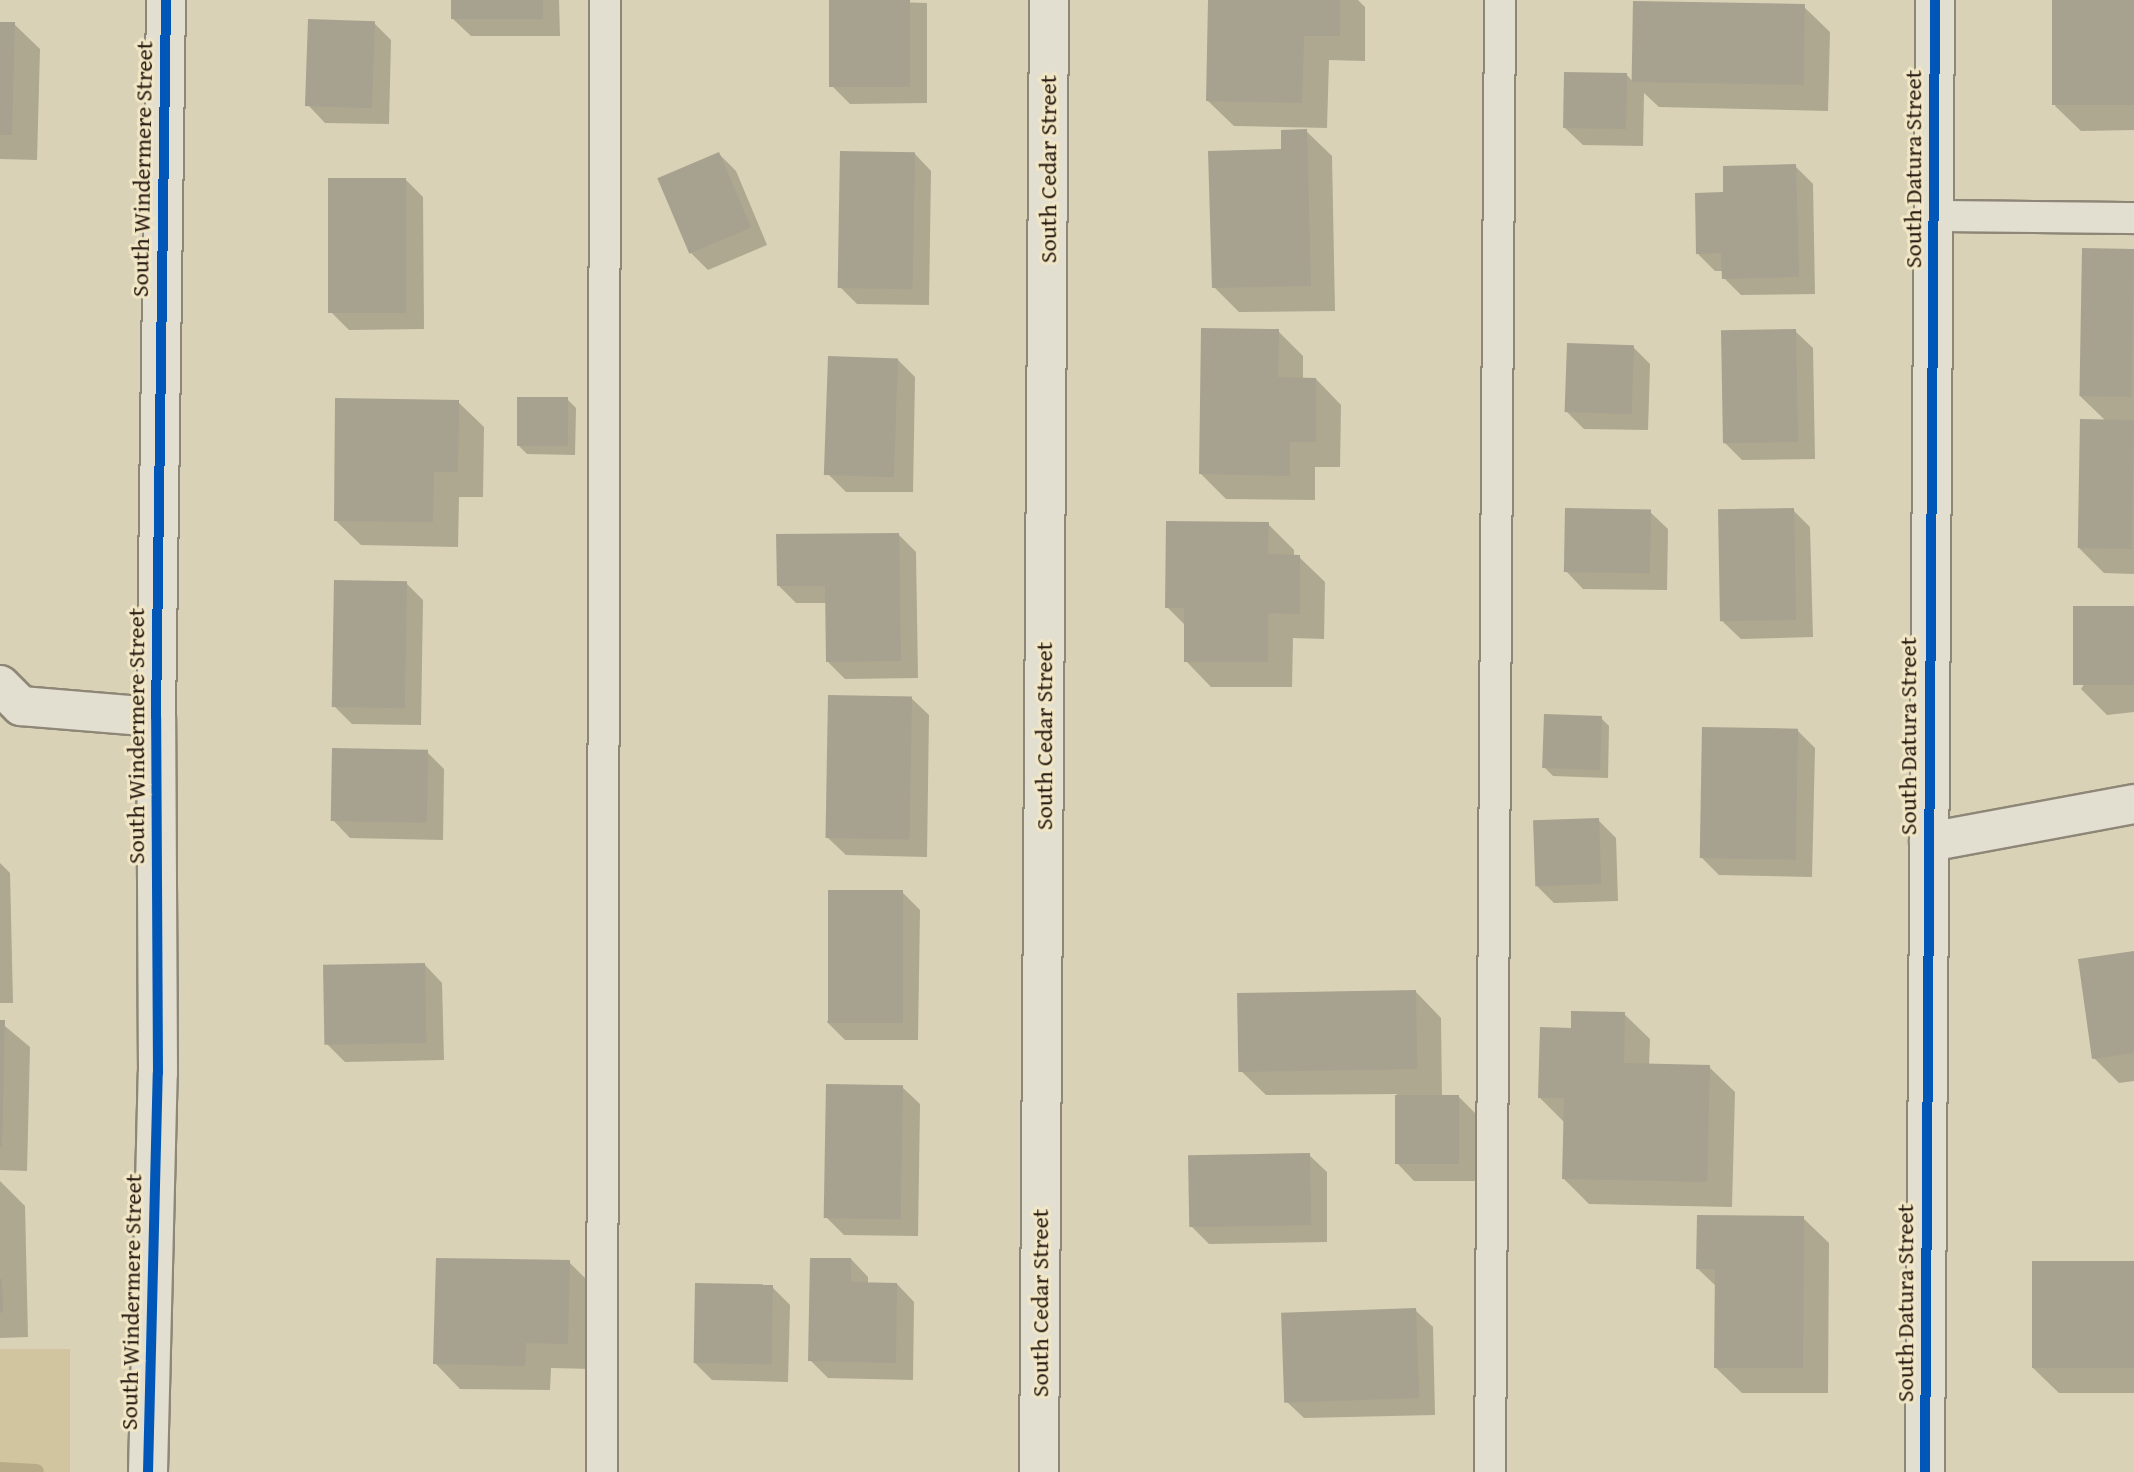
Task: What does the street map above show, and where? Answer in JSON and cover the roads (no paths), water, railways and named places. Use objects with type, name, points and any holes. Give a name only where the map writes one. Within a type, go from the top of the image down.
[{"type":"street","name":"South Windermere Street","points":[[148,1472],[158,1073],[156,717],[166,0]]},
{"type":"street","name":"South Cedar Street","points":[[1039,1472],[1049,0]]},
{"type":"street","name":"South Datura Street","points":[[1925,1472],[1936,0]]},
{"type":"street","points":[[0,685],[21,706],[156,717]]},
{"type":"street","points":[[1929,842],[2134,804]]},
{"type":"lane","points":[[602,1472],[605,0]]},
{"type":"lane","points":[[1490,1472],[1500,0]]},
{"type":"lane","points":[[1934,216],[2134,218]]},
{"type":"waterway","points":[[0,1470],[36,1472]]}]
